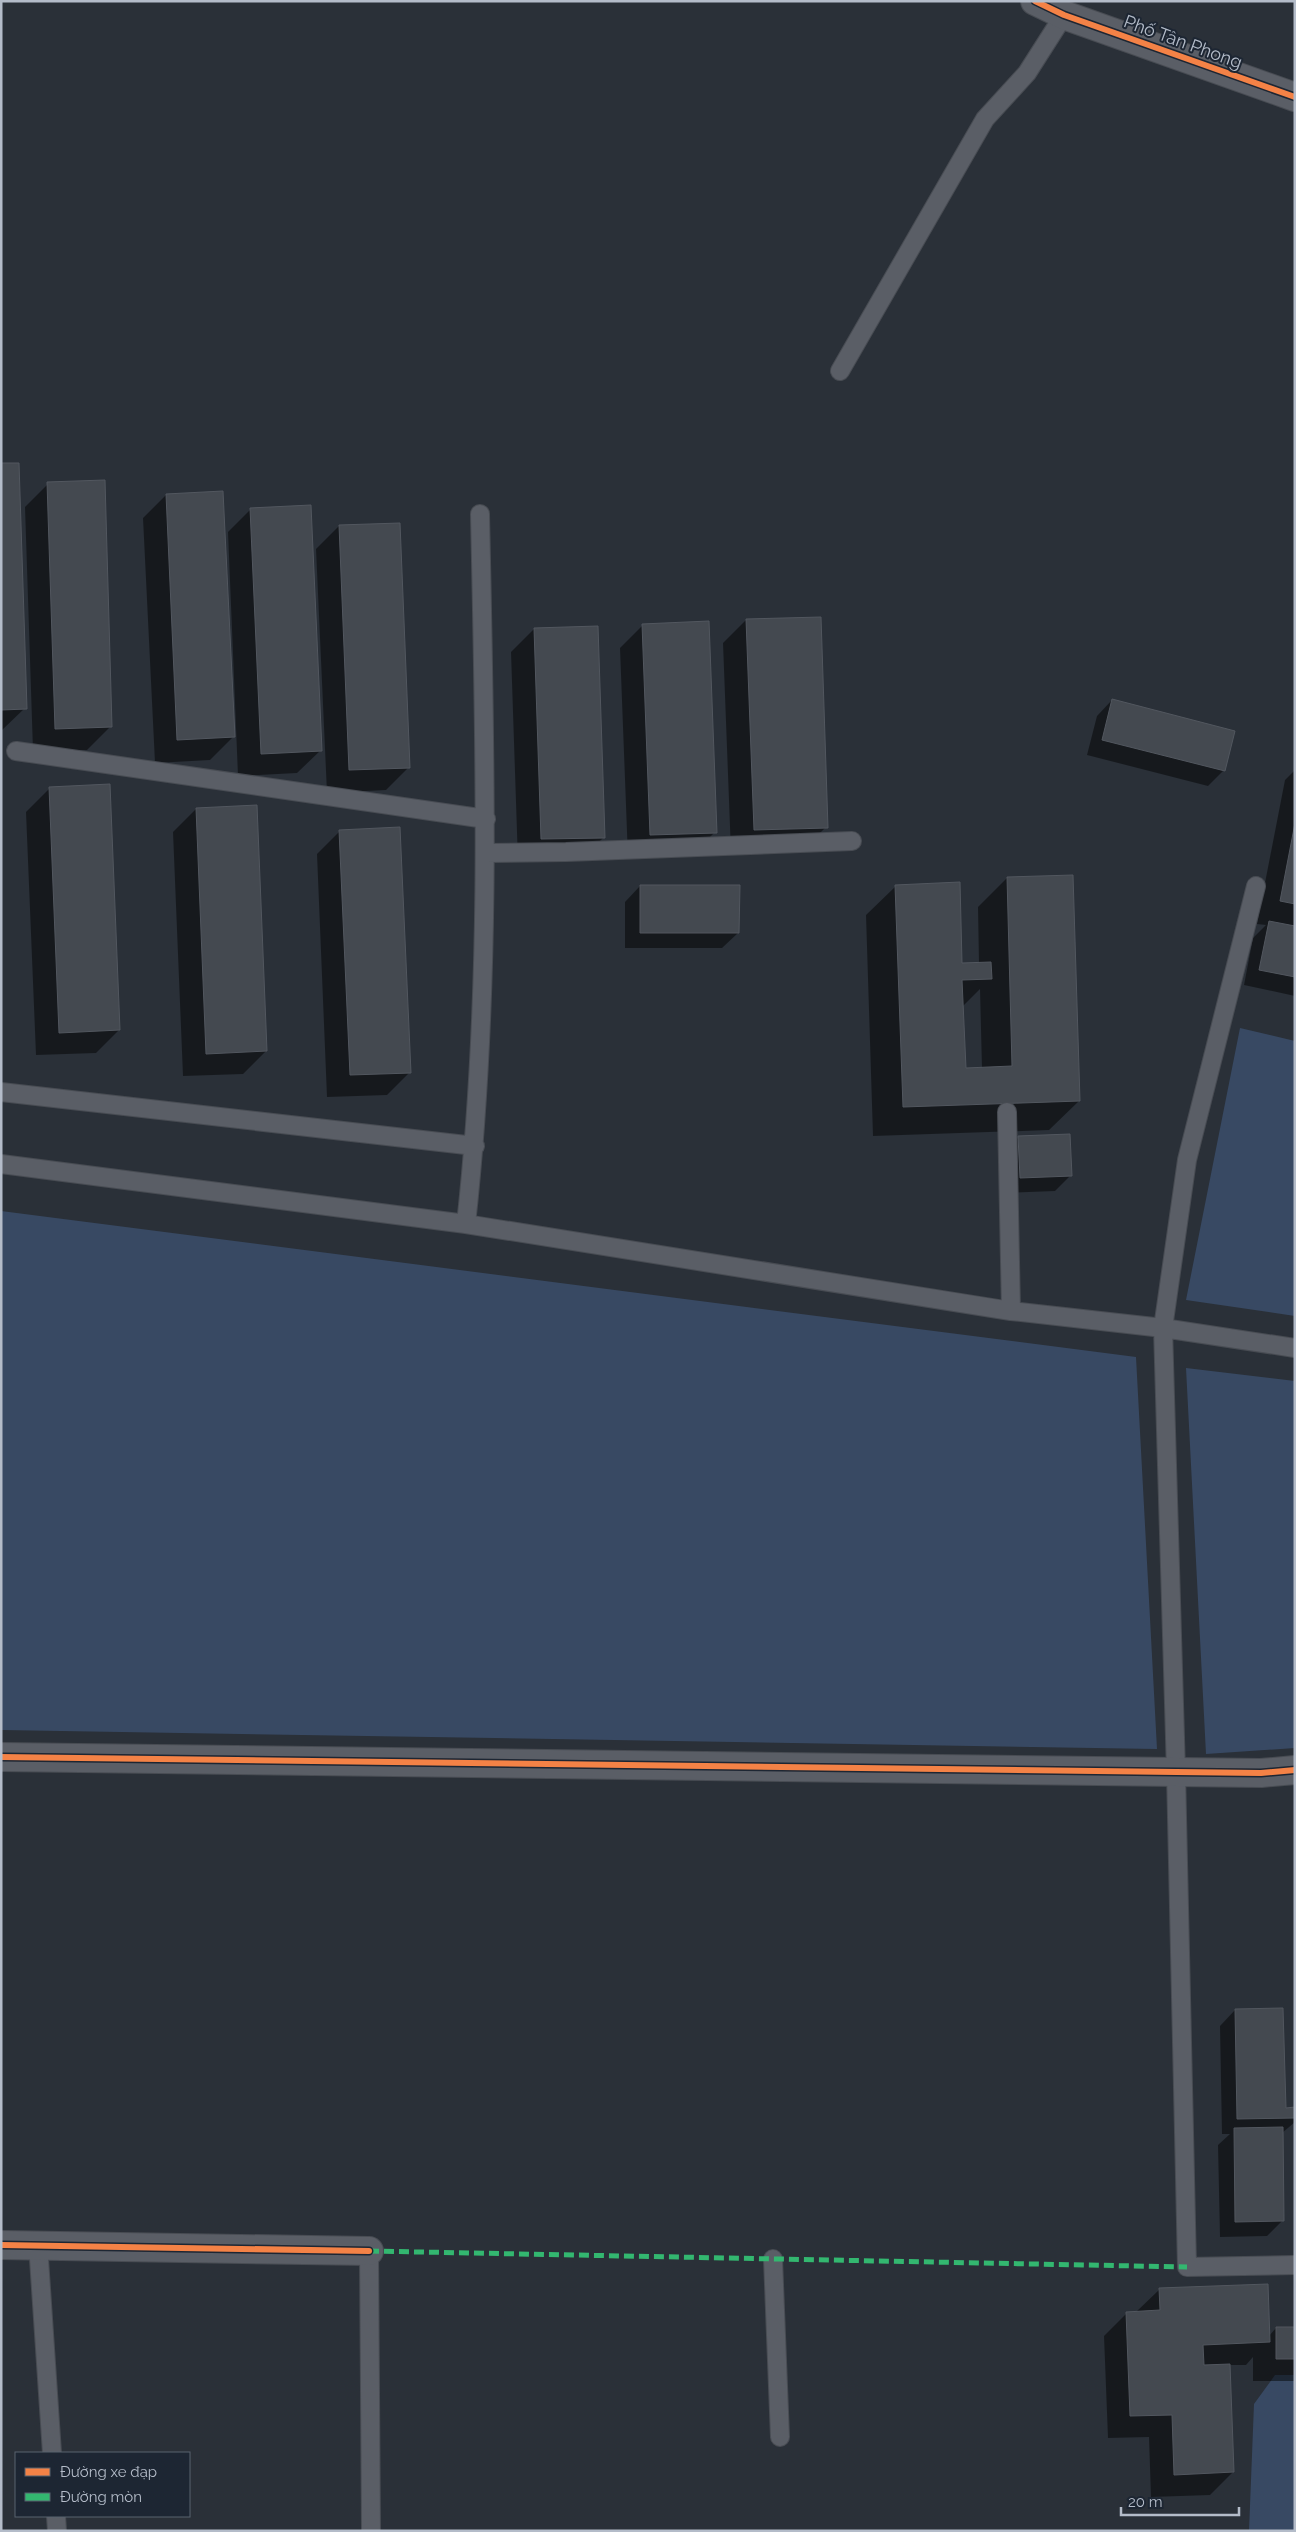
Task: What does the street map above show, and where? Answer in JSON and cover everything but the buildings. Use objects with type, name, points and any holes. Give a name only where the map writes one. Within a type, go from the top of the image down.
[{"type":"street","name":"Phố Tân Phong","points":[[1035,1],[1064,15],[1295,97]]},
{"type":"street","points":[[1,1757],[1261,1773],[1295,1770]]},
{"type":"street","points":[[1,2245],[38,2244],[369,2251]]},
{"type":"lane","points":[[840,371],[985,119],[1027,73],[1064,15]]},
{"type":"lane","points":[[466,1224],[475,1146],[486,853],[480,514]]},
{"type":"lane","points":[[16,752],[486,819]]},
{"type":"lane","points":[[486,853],[566,852],[852,841]]},
{"type":"lane","points":[[1256,886],[1187,1160],[1163,1328],[1176,1772],[1187,2267],[1295,2265]]},
{"type":"lane","points":[[1,1092],[475,1146]]},
{"type":"lane","points":[[1007,1112],[1011,1311]]},
{"type":"lane","points":[[1,1164],[466,1224],[1011,1311],[1163,1328],[1295,1348]]},
{"type":"lane","points":[[38,2244],[52,2452]]},
{"type":"lane","points":[[369,2251],[371,2531]]},
{"type":"lane","points":[[773,2259],[780,2437]]},
{"type":"lane","points":[[56,2517],[57,2531]]},
{"type":"water","points":[[1240,1028],[1295,1041],[1295,1316],[1186,1300]]},
{"type":"water","points":[[1,1211],[1136,1357],[1157,1749],[1,1730]]},
{"type":"water","points":[[1186,1368],[1295,1381],[1295,1748],[1206,1754]]},
{"type":"water","points":[[1275,2375],[1295,2375],[1295,2531],[1249,2531],[1254,2404]]},
{"type":"marked path","points":[[369,2251],[1187,2267]]},
{"type":"cycle path","points":[[1035,1],[1064,15],[1295,97]]},
{"type":"cycle path","points":[[1,1757],[1261,1773],[1295,1770]]},
{"type":"cycle path","points":[[1,2245],[369,2251]]}]
